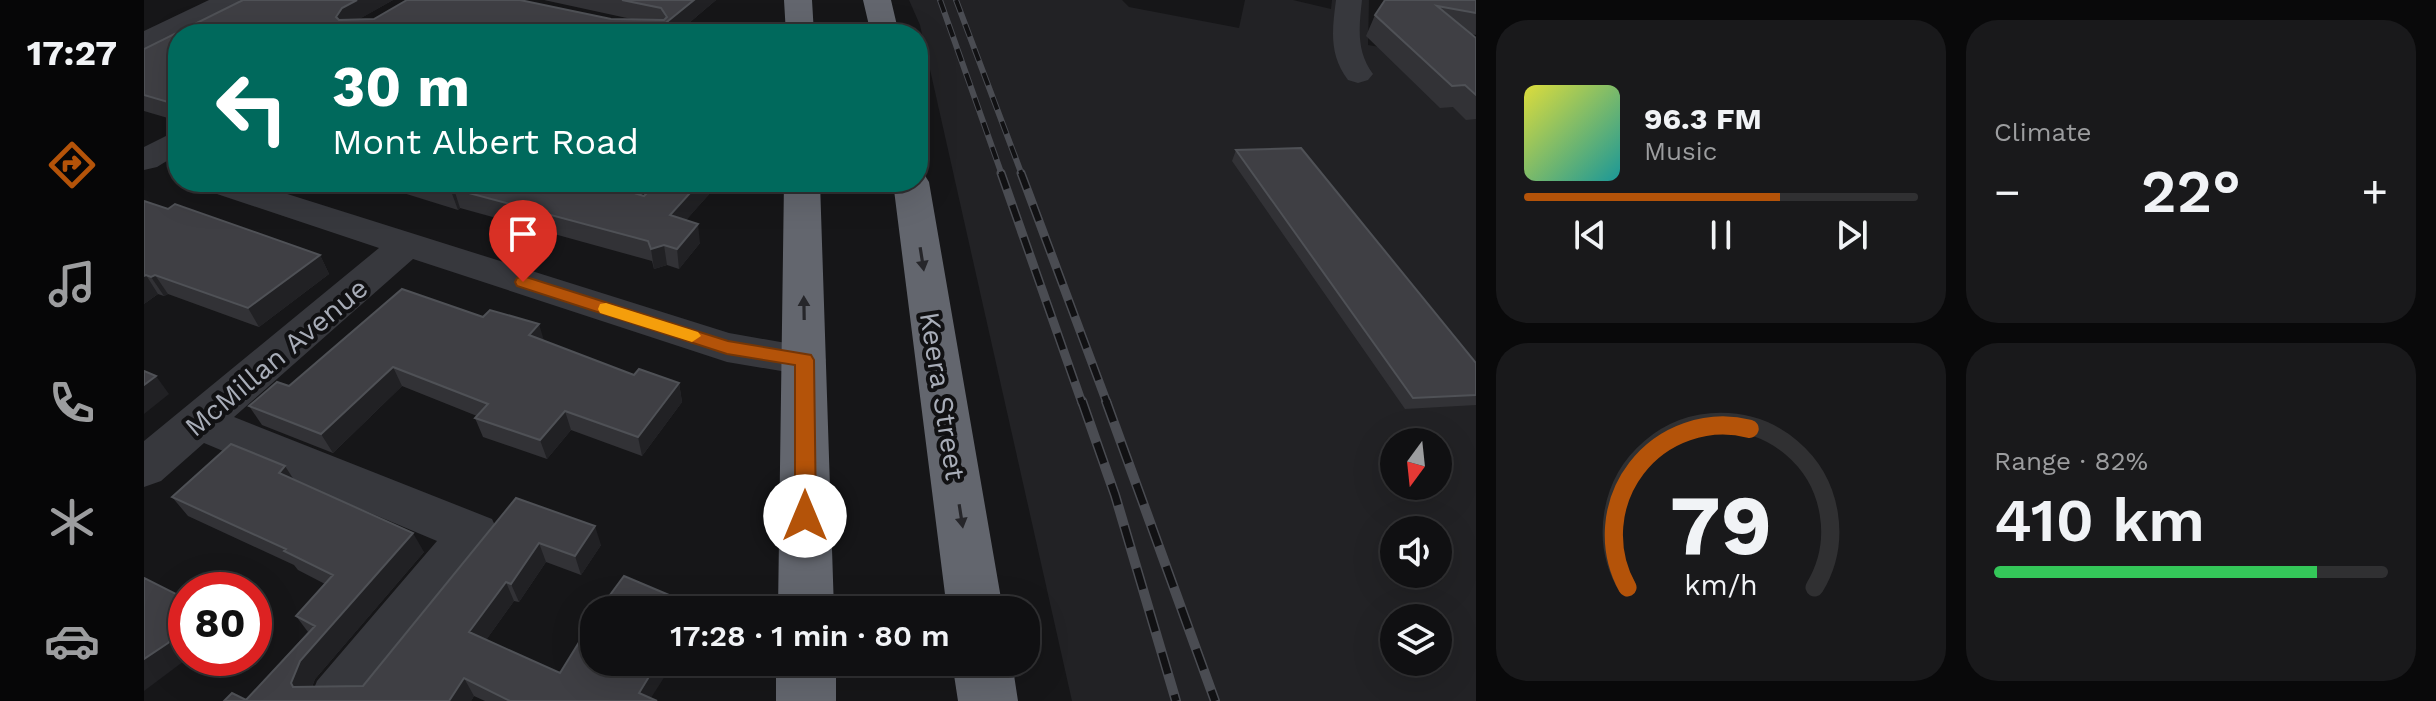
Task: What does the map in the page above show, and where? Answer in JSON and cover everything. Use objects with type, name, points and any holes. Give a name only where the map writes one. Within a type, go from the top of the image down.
[{"type":"highway","points":[[798,0],[799,24]]},
{"type":"highway","points":[[870,0],[881,24]]},
{"type":"highway","points":[[877,0],[883,24]]},
{"type":"highway","points":[[802,192],[806,596]]},
{"type":"highway","name":"Keera Street","points":[[912,192],[973,596]]},
{"type":"highway","points":[[806,676],[806,701]]},
{"type":"highway","points":[[984,676],[988,701]]},
{"type":"street","points":[[180,24],[229,0]]},
{"type":"street","points":[[1349,0],[1346,35],[1348,62],[1358,74]]},
{"type":"street","points":[[144,19],[168,25]]},
{"type":"street","points":[[144,42],[168,30]]},
{"type":"street","points":[[145,159],[168,146]]},
{"type":"street","points":[[145,159],[168,167]]},
{"type":"street","points":[[245,192],[727,347],[805,360]]},
{"type":"street","name":"McMillan Avenue","points":[[144,468],[407,244]]},
{"type":"street","points":[[200,422],[474,534],[338,701]]},
{"type":"shaded area","points":[[909,0],[1122,0],[1129,7],[1239,28],[1245,0],[1293,0],[1331,9],[1332,0],[1369,0],[1368,45],[1476,64],[1476,701],[1072,701],[928,61],[928,24],[920,24]]},
{"type":"building","points":[[243,0],[357,0],[342,8],[336,17],[339,20],[374,19],[407,0],[520,0],[611,19],[664,20],[667,17],[661,8],[622,0],[694,0],[664,24],[195,24]]},
{"type":"building","points":[[1385,0],[1476,0],[1476,13],[1437,6],[1476,38],[1476,95],[1465,85],[1452,86],[1375,15]]},
{"type":"building","points":[[168,37],[168,102],[144,95],[144,49]]},
{"type":"building","points":[[1301,148],[1476,363],[1476,395],[1413,398],[1236,150]]},
{"type":"building","points":[[465,192],[631,192],[644,196],[648,192],[691,192],[670,215],[698,224],[677,249],[664,245],[651,249],[648,241]]},
{"type":"building","points":[[144,201],[168,209],[175,204],[320,255],[248,308],[155,275],[144,276]]},
{"type":"building","points":[[402,289],[483,317],[490,310],[539,324],[529,335],[634,375],[639,369],[679,383],[638,437],[565,411],[540,440],[475,418],[488,404],[393,367],[321,434],[249,406],[277,382],[289,386]]},
{"type":"building","points":[[144,371],[156,376],[144,385]]},
{"type":"building","points":[[231,444],[285,466],[279,473],[413,533],[300,661],[291,683],[293,687],[363,686],[516,498],[595,526],[575,556],[539,543],[511,584],[506,582],[469,632],[560,673],[580,641],[580,676],[649,676],[639,693],[657,701],[510,701],[464,678],[449,701],[224,701],[232,693],[246,700],[268,676],[272,676],[272,672],[315,626],[296,616],[333,575],[284,551],[286,549],[172,497]]},
{"type":"building","points":[[624,576],[671,596],[609,596]]},
{"type":"building","points":[[144,578],[168,590],[168,643],[144,659]]},
{"type":"railway","points":[[940,0],[1002,175]]},
{"type":"railway","points":[[956,0],[1022,175]]},
{"type":"railway","points":[[1001,173],[1082,403]]},
{"type":"railway","points":[[1021,173],[1107,403]]},
{"type":"railway","points":[[1082,401],[1115,495],[1176,701]]},
{"type":"railway","points":[[1106,401],[1215,701]]},
{"type":"slow traffic","points":[[606,309],[692,336]]},
{"type":"route","points":[[523,282],[727,347],[805,360],[805,516]]}]
